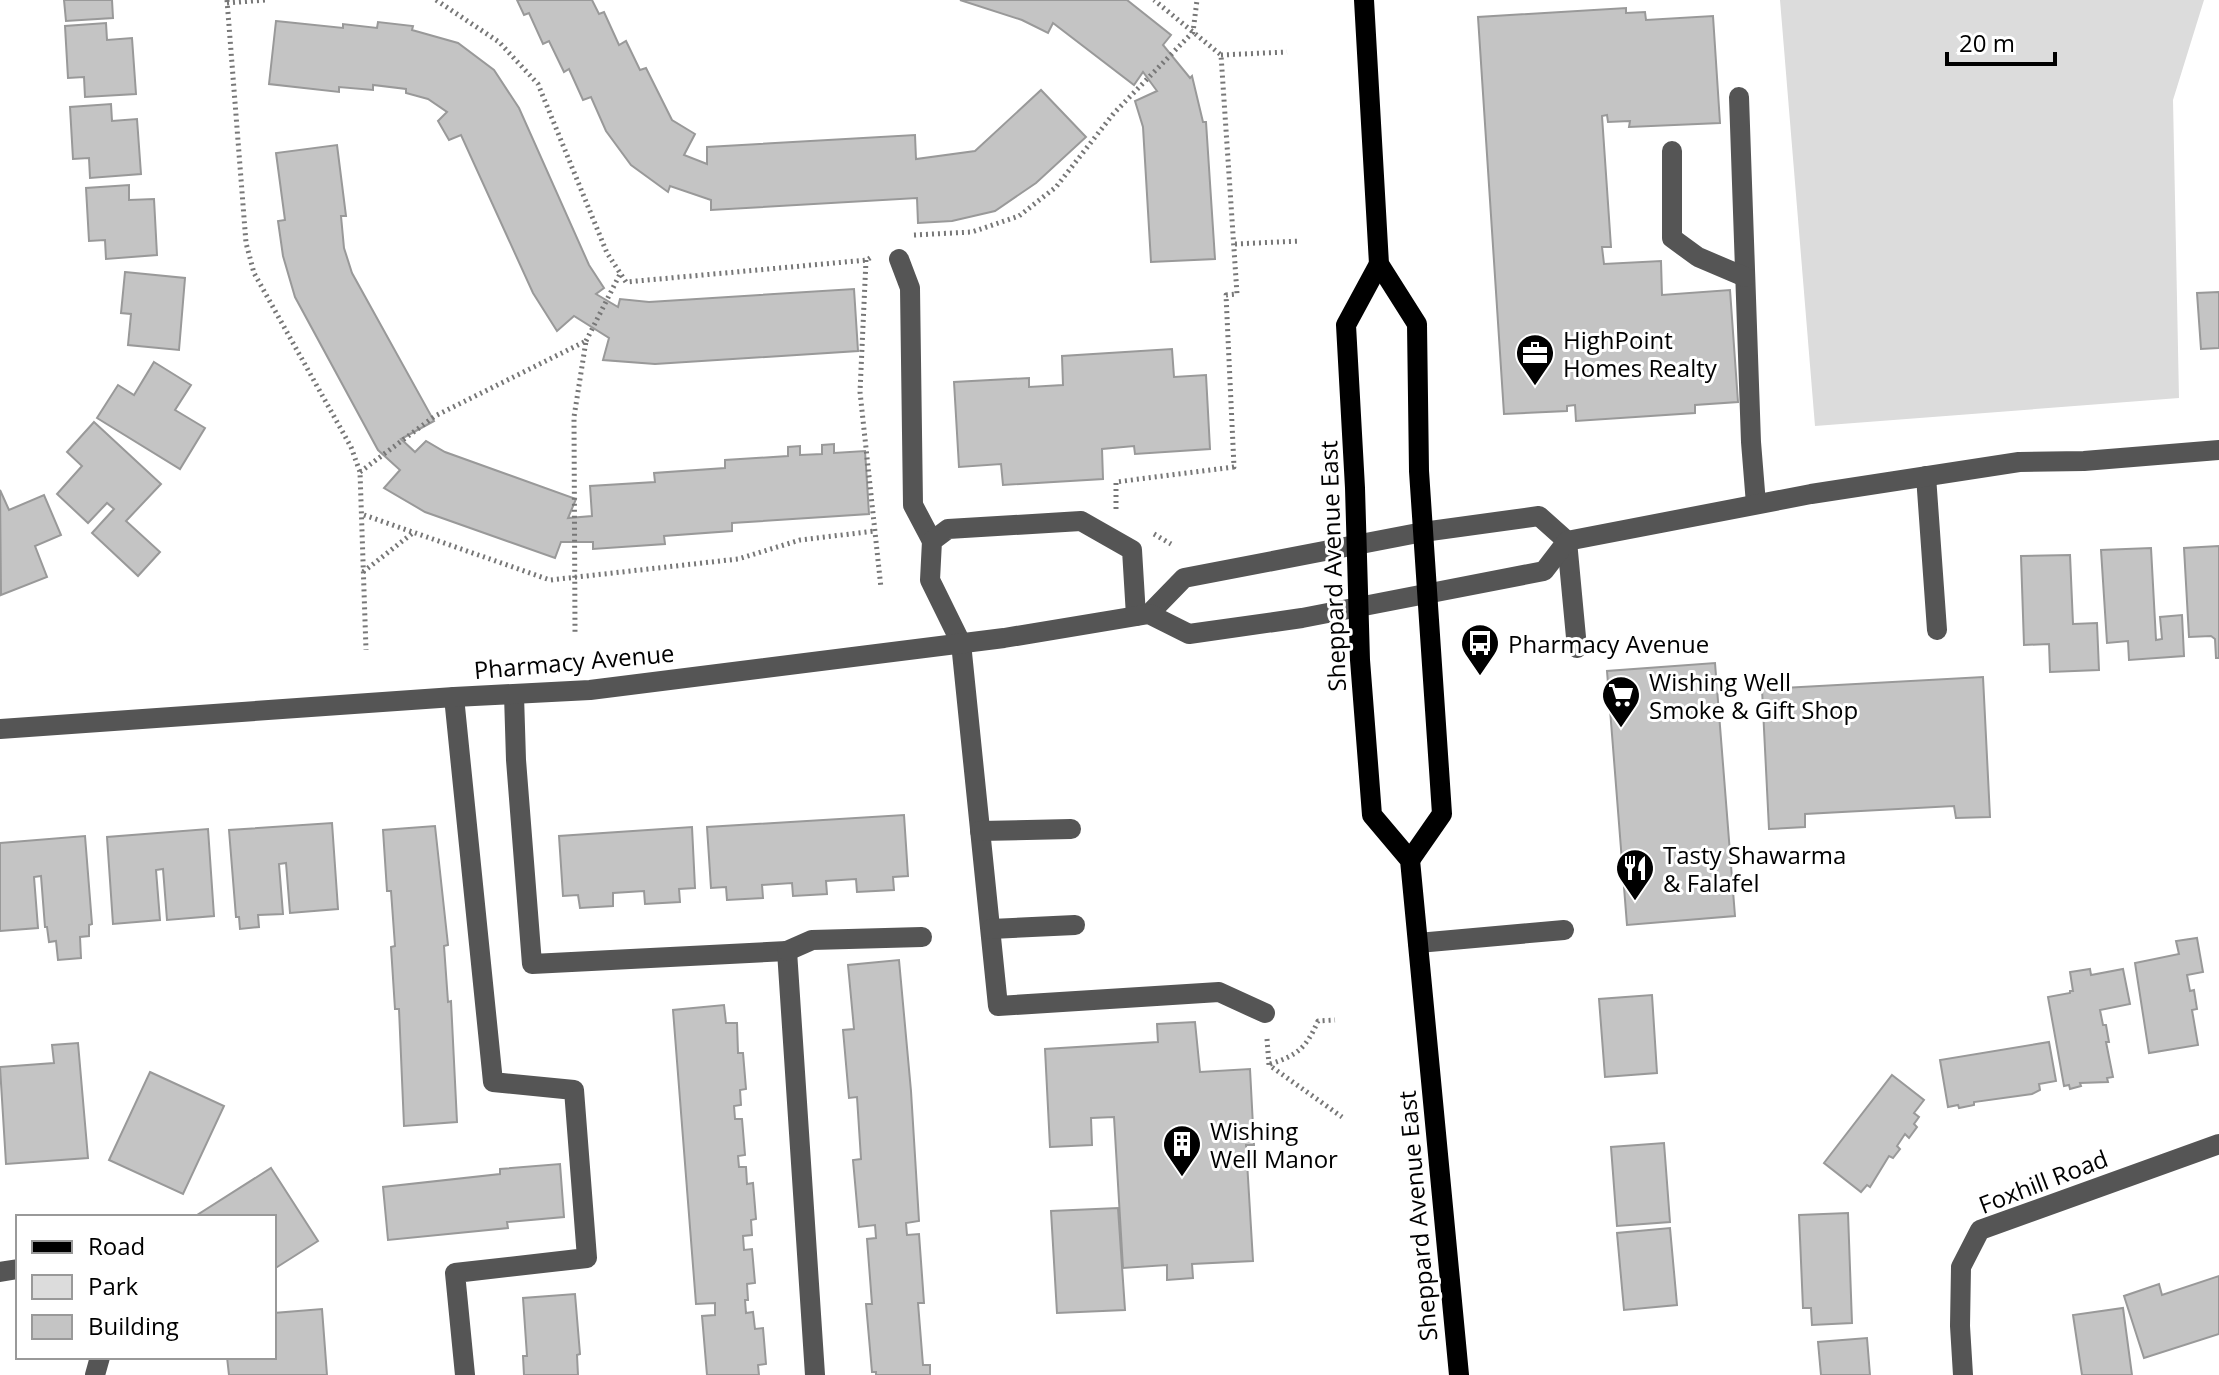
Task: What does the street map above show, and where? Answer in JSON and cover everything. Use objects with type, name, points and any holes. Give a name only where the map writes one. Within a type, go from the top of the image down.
[{"type":"main road","points":[[1364,0],[1379,264],[1417,324],[1419,471],[1442,814],[1410,860]]},
{"type":"main road","name":"Sheppard Avenue East","points":[[1379,264],[1346,325],[1358,607],[1372,815],[1410,860],[1459,1375]]},
{"type":"street","points":[[1739,97],[1751,442],[1756,504]]},
{"type":"street","points":[[1672,151],[1672,238],[1698,257],[1745,277]]},
{"type":"street","points":[[900,250],[910,288],[913,505],[932,541],[930,580],[961,643],[998,1006],[1219,992],[1265,1013]]},
{"type":"street","points":[[1142,615],[1189,634],[1302,618],[1544,571],[1567,541],[1756,504],[2019,462],[2084,461],[2219,450]]},
{"type":"street","points":[[1926,476],[1937,630]]},
{"type":"street","points":[[1142,615],[1184,578],[1423,532],[1539,516],[1567,541],[1577,648]]},
{"type":"street","points":[[932,541],[948,529],[1081,521],[1132,550],[1142,615]]},
{"type":"street","name":"Pharmacy Avenue","points":[[0,729],[590,690],[1004,638],[1142,615]]},
{"type":"street","points":[[514,695],[532,964],[787,951],[812,940],[922,937]]},
{"type":"street","points":[[454,697],[493,1082],[574,1090],[587,1258],[455,1273],[465,1375]]},
{"type":"street","points":[[980,831],[1071,829]]},
{"type":"street","points":[[991,929],[1075,925]]},
{"type":"street","points":[[1418,943],[1564,930]]},
{"type":"street","points":[[787,951],[815,1375]]},
{"type":"street","name":"Foxhill Road","points":[[1963,1375],[1961,1267],[1980,1230],[2219,1144]]},
{"type":"path","points":[[265,0],[227,1],[246,243],[254,273],[351,447],[360,472],[364,515],[362,572],[366,650]]},
{"type":"path","points":[[436,0],[499,42],[538,84],[607,253],[626,282],[866,260],[878,254]]},
{"type":"path","points":[[1154,0],[1221,55],[1287,52]]},
{"type":"path","points":[[900,250],[913,235],[972,232],[1019,216],[1056,187],[1114,113],[1193,32],[1197,0]]},
{"type":"path","points":[[1116,510],[1116,482],[1234,467],[1226,295],[1237,294],[1221,55]]},
{"type":"path","points":[[1235,244],[1300,241]]},
{"type":"path","points":[[866,260],[860,392],[881,588]]},
{"type":"path","points":[[575,632],[574,417],[586,341],[621,274]]},
{"type":"path","points":[[360,472],[435,416],[586,341]]},
{"type":"path","points":[[364,515],[550,580],[738,559],[800,540],[875,531]]},
{"type":"path","points":[[362,572],[414,532]]},
{"type":"path","points":[[1265,1013],[1269,1065]]},
{"type":"path","points":[[1269,1065],[1295,1056],[1310,1039],[1318,1021],[1335,1020]]},
{"type":"path","points":[[1269,1065],[1342,1117]]},
{"type":"green space","points":[[1780,0],[2204,0],[2173,100],[2179,398],[1815,426]]},
{"type":"building","points":[[64,0],[112,0],[113,18],[66,21]]},
{"type":"building","points":[[517,0],[592,0],[599,14],[604,12],[619,45],[626,41],[640,70],[646,68],[672,120],[695,134],[684,155],[707,164],[707,147],[915,135],[916,159],[975,151],[1041,90],[1086,137],[1036,183],[995,211],[952,221],[918,223],[917,198],[711,210],[711,200],[670,186],[668,192],[631,165],[606,131],[591,97],[583,100],[569,69],[564,72],[549,41],[543,44],[529,13],[524,15]]},
{"type":"building","points":[[960,0],[1127,0],[1171,35],[1163,45],[1190,78],[1192,76],[1203,122],[1206,122],[1215,259],[1151,262],[1143,127],[1135,101],[1157,91],[1143,72],[1134,85],[1053,23],[1048,33],[1022,20]]},
{"type":"building","points":[[1626,8],[1626,13],[1645,12],[1646,20],[1713,16],[1720,123],[1629,127],[1630,121],[1608,122],[1607,115],[1602,116],[1611,247],[1602,247],[1604,264],[1661,261],[1662,295],[1730,290],[1738,402],[1695,405],[1695,413],[1576,421],[1575,405],[1567,406],[1567,411],[1504,414],[1478,17]]},
{"type":"building","points":[[276,21],[343,28],[343,24],[377,28],[378,22],[413,26],[412,30],[458,43],[494,70],[519,108],[589,265],[604,288],[596,294],[618,307],[620,299],[649,302],[854,289],[858,351],[655,364],[603,360],[609,338],[574,316],[557,331],[533,293],[461,135],[449,140],[438,121],[447,112],[428,99],[406,93],[406,89],[373,85],[373,90],[339,87],[339,92],[269,84]]},
{"type":"building","points":[[106,23],[107,40],[132,38],[136,94],[85,97],[84,77],[68,78],[65,26]]},
{"type":"building","points":[[111,104],[112,121],[137,119],[141,174],[90,178],[89,158],[73,159],[70,107]]},
{"type":"building","points":[[337,145],[346,216],[341,216],[344,248],[352,273],[434,421],[401,439],[415,452],[426,441],[445,452],[576,499],[568,518],[592,516],[590,486],[655,482],[654,473],[725,468],[725,460],[788,456],[788,447],[800,446],[800,455],[822,454],[822,445],[834,444],[834,453],[865,451],[869,514],[732,523],[732,531],[664,536],[665,544],[593,549],[593,542],[561,542],[555,558],[425,512],[384,488],[400,470],[378,450],[295,297],[283,256],[278,221],[285,220],[276,153]]},
{"type":"building","points":[[129,185],[129,200],[154,199],[157,255],[106,259],[105,240],[89,241],[86,188]]},
{"type":"building","points":[[125,272],[185,278],[179,350],[128,345],[131,314],[121,313]]},
{"type":"building","points":[[2219,292],[2219,348],[2201,349],[2197,293]]},
{"type":"building","points":[[1172,349],[1174,377],[1206,375],[1210,449],[1135,454],[1134,446],[1102,449],[1103,479],[1003,485],[1001,464],[959,467],[954,382],[1029,378],[1029,387],[1063,385],[1062,356]]},
{"type":"building","points":[[154,362],[191,385],[175,410],[205,428],[180,469],[97,418],[118,385],[134,395]]},
{"type":"building","points":[[94,422],[161,484],[126,521],[160,552],[138,576],[92,533],[114,509],[107,503],[88,523],[57,494],[82,466],[67,452]]},
{"type":"building","points":[[0,490],[9,510],[44,495],[61,535],[35,546],[47,577],[1,595]]},
{"type":"building","points":[[2219,546],[2219,658],[2216,658],[2215,639],[2211,636],[2189,637],[2184,548]]},
{"type":"building","points":[[2151,548],[2156,640],[2162,639],[2160,617],[2182,615],[2184,656],[2129,660],[2128,641],[2107,643],[2101,550]]},
{"type":"building","points":[[2070,555],[2073,624],[2097,623],[2099,670],[2050,672],[2049,644],[2024,645],[2021,556]]},
{"type":"building","points":[[1715,663],[1735,916],[1627,925],[1607,671]]},
{"type":"building","points":[[1983,677],[1990,817],[1956,818],[1954,806],[1805,814],[1805,827],[1769,829],[1762,689]]},
{"type":"building","points":[[904,815],[908,876],[893,877],[894,890],[857,892],[856,879],[826,881],[827,894],[793,896],[792,883],[762,885],[763,898],[727,900],[726,887],[711,888],[707,827]]},
{"type":"building","points":[[332,823],[338,909],[290,913],[286,863],[279,864],[283,914],[258,915],[259,927],[240,929],[239,917],[236,917],[229,830]]},
{"type":"building","points":[[435,826],[448,945],[444,946],[448,1002],[451,1001],[457,1122],[404,1126],[399,1009],[395,1009],[391,947],[395,946],[383,830]]},
{"type":"building","points":[[692,827],[695,888],[679,889],[680,902],[645,904],[644,891],[613,893],[613,906],[580,908],[578,895],[563,896],[559,836]]},
{"type":"building","points":[[208,829],[214,916],[167,920],[163,869],[156,870],[160,920],[113,924],[107,837]]},
{"type":"building","points":[[85,836],[92,924],[89,925],[89,936],[80,937],[81,958],[58,960],[56,941],[49,942],[41,876],[34,877],[38,928],[0,931],[0,843]]},
{"type":"building","points":[[2197,938],[2203,972],[2187,975],[2190,991],[2194,990],[2197,1009],[2192,1010],[2198,1045],[2149,1053],[2135,963],[2179,954],[2176,941]]},
{"type":"building","points":[[899,960],[919,1221],[906,1223],[907,1235],[919,1234],[924,1303],[918,1303],[923,1365],[930,1365],[930,1375],[876,1375],[872,1372],[866,1304],[872,1304],[867,1239],[876,1238],[875,1225],[859,1227],[853,1160],[861,1159],[857,1097],[849,1098],[843,1030],[854,1029],[848,965]]},
{"type":"building","points":[[2090,969],[2091,975],[2123,969],[2130,1004],[2100,1010],[2103,1025],[2106,1025],[2113,1077],[2107,1078],[2108,1082],[2080,1083],[2081,1086],[2070,1089],[2069,1085],[2064,1086],[2048,997],[2073,991],[2070,972]]},
{"type":"building","points":[[1652,995],[1657,1073],[1605,1077],[1599,999]]},
{"type":"building","points":[[724,1005],[726,1023],[737,1023],[738,1053],[743,1053],[746,1089],[740,1090],[741,1105],[734,1106],[735,1119],[742,1119],[745,1155],[738,1156],[739,1167],[746,1167],[747,1184],[753,1183],[756,1219],[751,1220],[752,1235],[743,1236],[744,1250],[752,1249],[755,1283],[747,1284],[748,1300],[745,1300],[746,1313],[753,1312],[755,1329],[763,1328],[766,1364],[758,1365],[759,1375],[707,1375],[702,1316],[715,1315],[715,1303],[696,1304],[673,1010]]},
{"type":"building","name":"Wishing Well Manor","points":[[1195,1022],[1200,1072],[1250,1069],[1254,1145],[1246,1145],[1253,1261],[1192,1264],[1193,1278],[1167,1280],[1167,1265],[1123,1268],[1114,1117],[1091,1118],[1092,1145],[1050,1147],[1045,1049],[1158,1042],[1157,1024]]},
{"type":"building","points":[[2049,1042],[2056,1081],[2039,1084],[2040,1090],[2032,1094],[1974,1102],[1974,1105],[1959,1108],[1958,1105],[1948,1107],[1940,1060]]},
{"type":"building","points":[[78,1043],[88,1158],[6,1164],[0,1067],[54,1063],[52,1045]]},
{"type":"building","points":[[150,1072],[224,1106],[183,1194],[109,1160]]},
{"type":"building","points":[[1892,1075],[1924,1100],[1914,1113],[1919,1117],[1914,1124],[1917,1127],[1909,1138],[1905,1134],[1897,1146],[1900,1149],[1893,1158],[1889,1156],[1870,1187],[1867,1185],[1861,1192],[1824,1163]]},
{"type":"building","points":[[1664,1143],[1670,1222],[1617,1226],[1611,1147]]},
{"type":"building","points":[[560,1164],[564,1217],[507,1222],[508,1228],[388,1240],[383,1187],[500,1174],[500,1169]]},
{"type":"building","points":[[271,1168],[318,1241],[276,1268],[276,1215],[197,1215]]},
{"type":"building","points":[[1118,1208],[1125,1310],[1057,1313],[1051,1211]]},
{"type":"building","points":[[1848,1213],[1852,1323],[1812,1325],[1811,1308],[1803,1308],[1799,1215]]},
{"type":"building","points":[[1670,1228],[1677,1305],[1624,1310],[1617,1233]]},
{"type":"building","points":[[2219,1276],[2219,1334],[2144,1358],[2124,1296],[2159,1284],[2162,1295]]},
{"type":"building","points":[[575,1294],[580,1354],[577,1355],[578,1375],[524,1375],[523,1356],[527,1356],[523,1298]]},
{"type":"building","points":[[2123,1308],[2132,1375],[2082,1375],[2073,1315]]},
{"type":"building","points":[[322,1309],[327,1375],[229,1375],[227,1359],[276,1359],[276,1313]]},
{"type":"building","points":[[1867,1338],[1870,1375],[1821,1375],[1818,1342]]},
{"type":"place","name":"HighPoint Homes Realty","points":[[1535,387]]},
{"type":"place","name":"Pharmacy Avenue","points":[[1480,677]]},
{"type":"place","name":"Wishing Well Smoke & Gift Shop","points":[[1621,729]]},
{"type":"place","name":"Tasty Shawarma & Falafel","points":[[1635,902]]},
{"type":"place","name":"Wishing Well Manor","points":[[1182,1178]]}]
